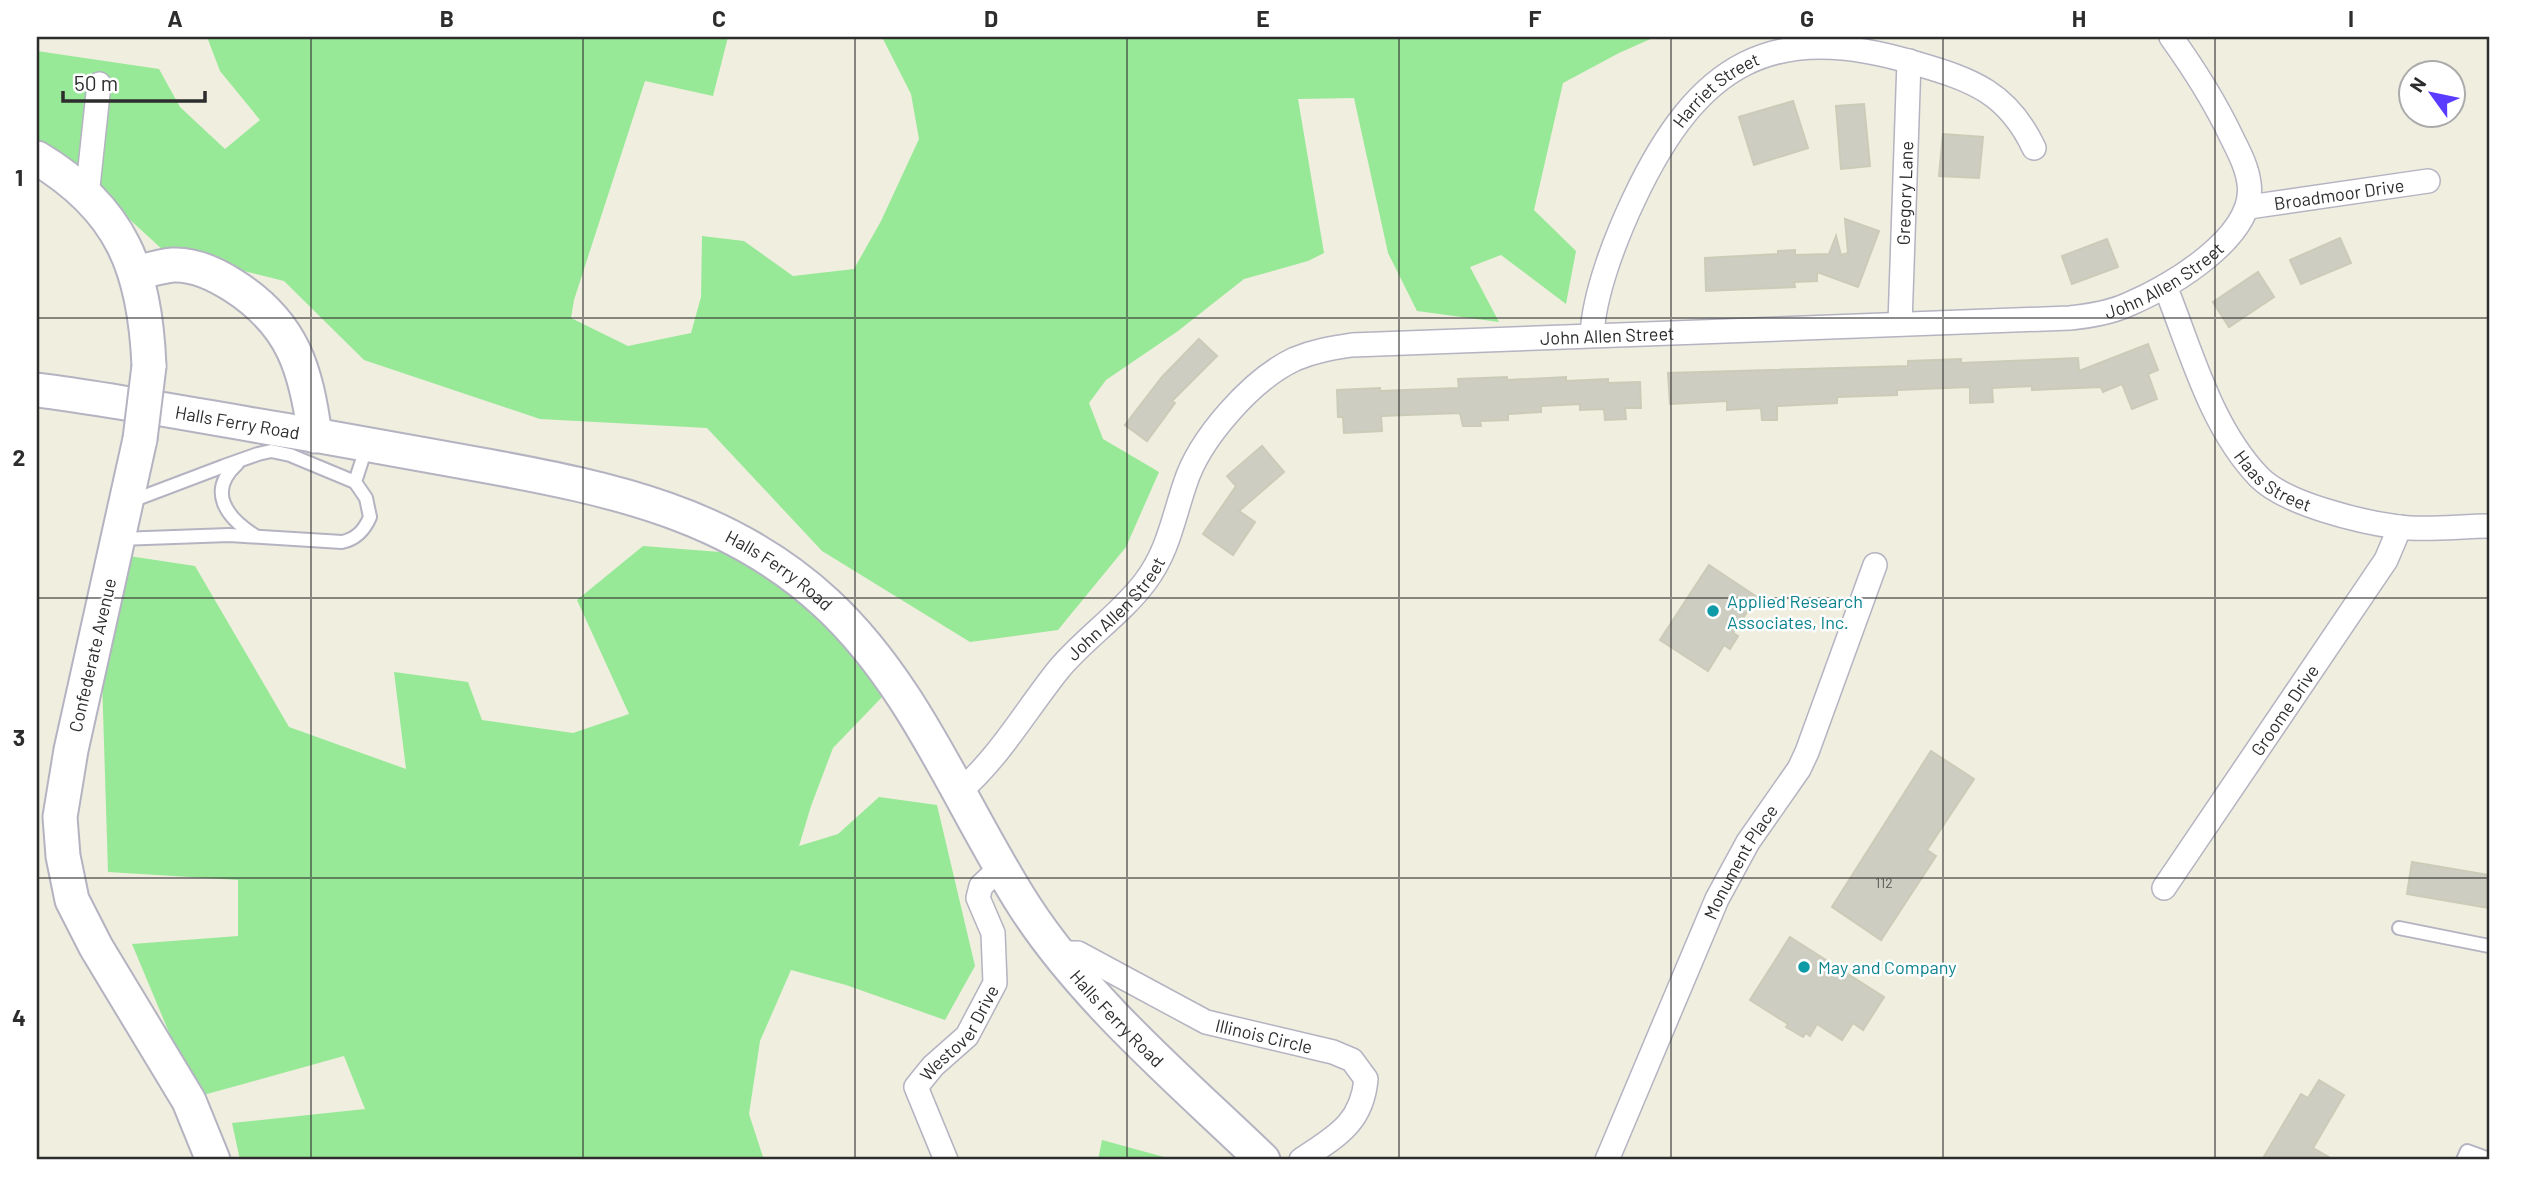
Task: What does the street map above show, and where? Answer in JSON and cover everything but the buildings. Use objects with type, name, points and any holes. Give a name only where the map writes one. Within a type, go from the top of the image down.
[{"type":"street","points":[[2171,37],[2214,101],[2243,160],[2250,184],[2249,207]]},
{"type":"street","name":"Harriet Street","points":[[1592,335],[1593,310],[1626,216],[1650,165],[1669,134],[1713,86],[1736,68],[1756,58],[1779,50],[1813,46],[1849,47],[1909,61],[1973,82],[1992,95],[2013,112],[2034,148]]},
{"type":"street","name":"Gregory Lane","points":[[1900,324],[1909,61]]},
{"type":"street","points":[[87,196],[99,84]]},
{"type":"street","name":"Confederate Avenue","points":[[37,158],[64,175],[87,196],[124,243],[136,273],[148,327],[149,366],[139,439],[71,750],[61,817],[63,856],[72,900],[96,947],[189,1101],[213,1160]]},
{"type":"street","name":"Broadmoor Drive","points":[[2249,207],[2428,181]]},
{"type":"street","name":"John Allen Street","points":[[959,792],[977,776],[1061,668],[1144,583],[1163,554],[1185,482],[1217,428],[1245,396],[1267,377],[1294,360],[1324,349],[1352,345],[2070,318],[2098,314],[2125,306],[2165,286],[2206,258],[2230,235],[2249,207]]},
{"type":"street","points":[[136,273],[174,265],[209,272],[265,309],[293,346],[302,368],[315,436]]},
{"type":"street","name":"Haas Street","points":[[2165,286],[2214,408],[2246,463],[2261,479],[2280,493],[2311,505],[2400,527],[2489,526]]},
{"type":"street","name":"Halls Ferry Road","points":[[37,390],[368,444],[558,479],[606,490],[694,517],[767,556],[826,603],[874,656],[901,694],[1025,908],[1057,953],[1130,1032],[1263,1160]]},
{"type":"street","name":"Groome Drive","points":[[2164,888],[2386,560],[2400,527]]},
{"type":"street","name":"Monument Place","points":[[1607,1160],[1717,899],[1744,848],[1799,769],[1807,752],[1875,565]]},
{"type":"street","name":"Westover Drive","points":[[946,1160],[916,1087],[933,1066],[967,1036],[995,983],[993,933],[978,898],[981,886],[1001,867]]},
{"type":"street","name":"Illinois Circle","points":[[1057,953],[1078,953],[1206,1022],[1333,1052],[1352,1060],[1366,1079],[1359,1113],[1338,1135],[1301,1160]]},
{"type":"lane","points":[[355,482],[368,444]]},
{"type":"lane","points":[[118,539],[229,535],[342,542],[352,540],[361,533],[370,517],[366,498],[355,482],[290,455],[271,452],[258,454],[126,503]]},
{"type":"lane","points":[[240,461],[224,480],[221,490],[223,499],[239,525],[257,537]]},
{"type":"lane","points":[[2399,929],[2489,946]]},
{"type":"lane","points":[[2463,1160],[2467,1151],[2489,1159]]},
{"type":"green space","points":[[207,37],[728,37],[713,96],[645,81],[574,300],[571,318],[628,346],[691,333],[701,297],[702,236],[744,241],[793,276],[854,269],[881,221],[919,139],[911,94],[882,37],[1655,37],[1563,83],[1534,210],[1576,251],[1566,304],[1501,255],[1470,267],[1499,322],[1417,311],[1388,253],[1354,98],[1298,99],[1324,253],[1308,261],[1244,279],[1178,331],[1106,380],[1089,403],[1103,439],[1159,472],[1126,547],[1058,630],[970,642],[822,551],[707,428],[540,419],[364,360],[284,281],[164,251],[77,171],[37,144],[37,51],[159,69],[180,107],[225,149],[260,120],[220,71]]},
{"type":"green space","points":[[643,546],[733,553],[792,589],[844,643],[884,695],[833,748],[799,846],[838,834],[879,797],[937,805],[975,966],[945,1020],[846,985],[791,970],[760,1041],[749,1114],[764,1160],[240,1160],[232,1123],[365,1109],[344,1056],[196,1097],[132,944],[238,936],[238,880],[108,872],[102,679],[129,556],[195,566],[289,727],[406,769],[394,672],[468,682],[482,720],[573,733],[629,714],[577,600]]},
{"type":"green space","points":[[1102,1140],[1175,1160],[1098,1160]]},
{"type":"place","name":"Applied Research Associates, Inc.","points":[[1713,611]]},
{"type":"place","name":"May and Company","points":[[1804,967]]}]
